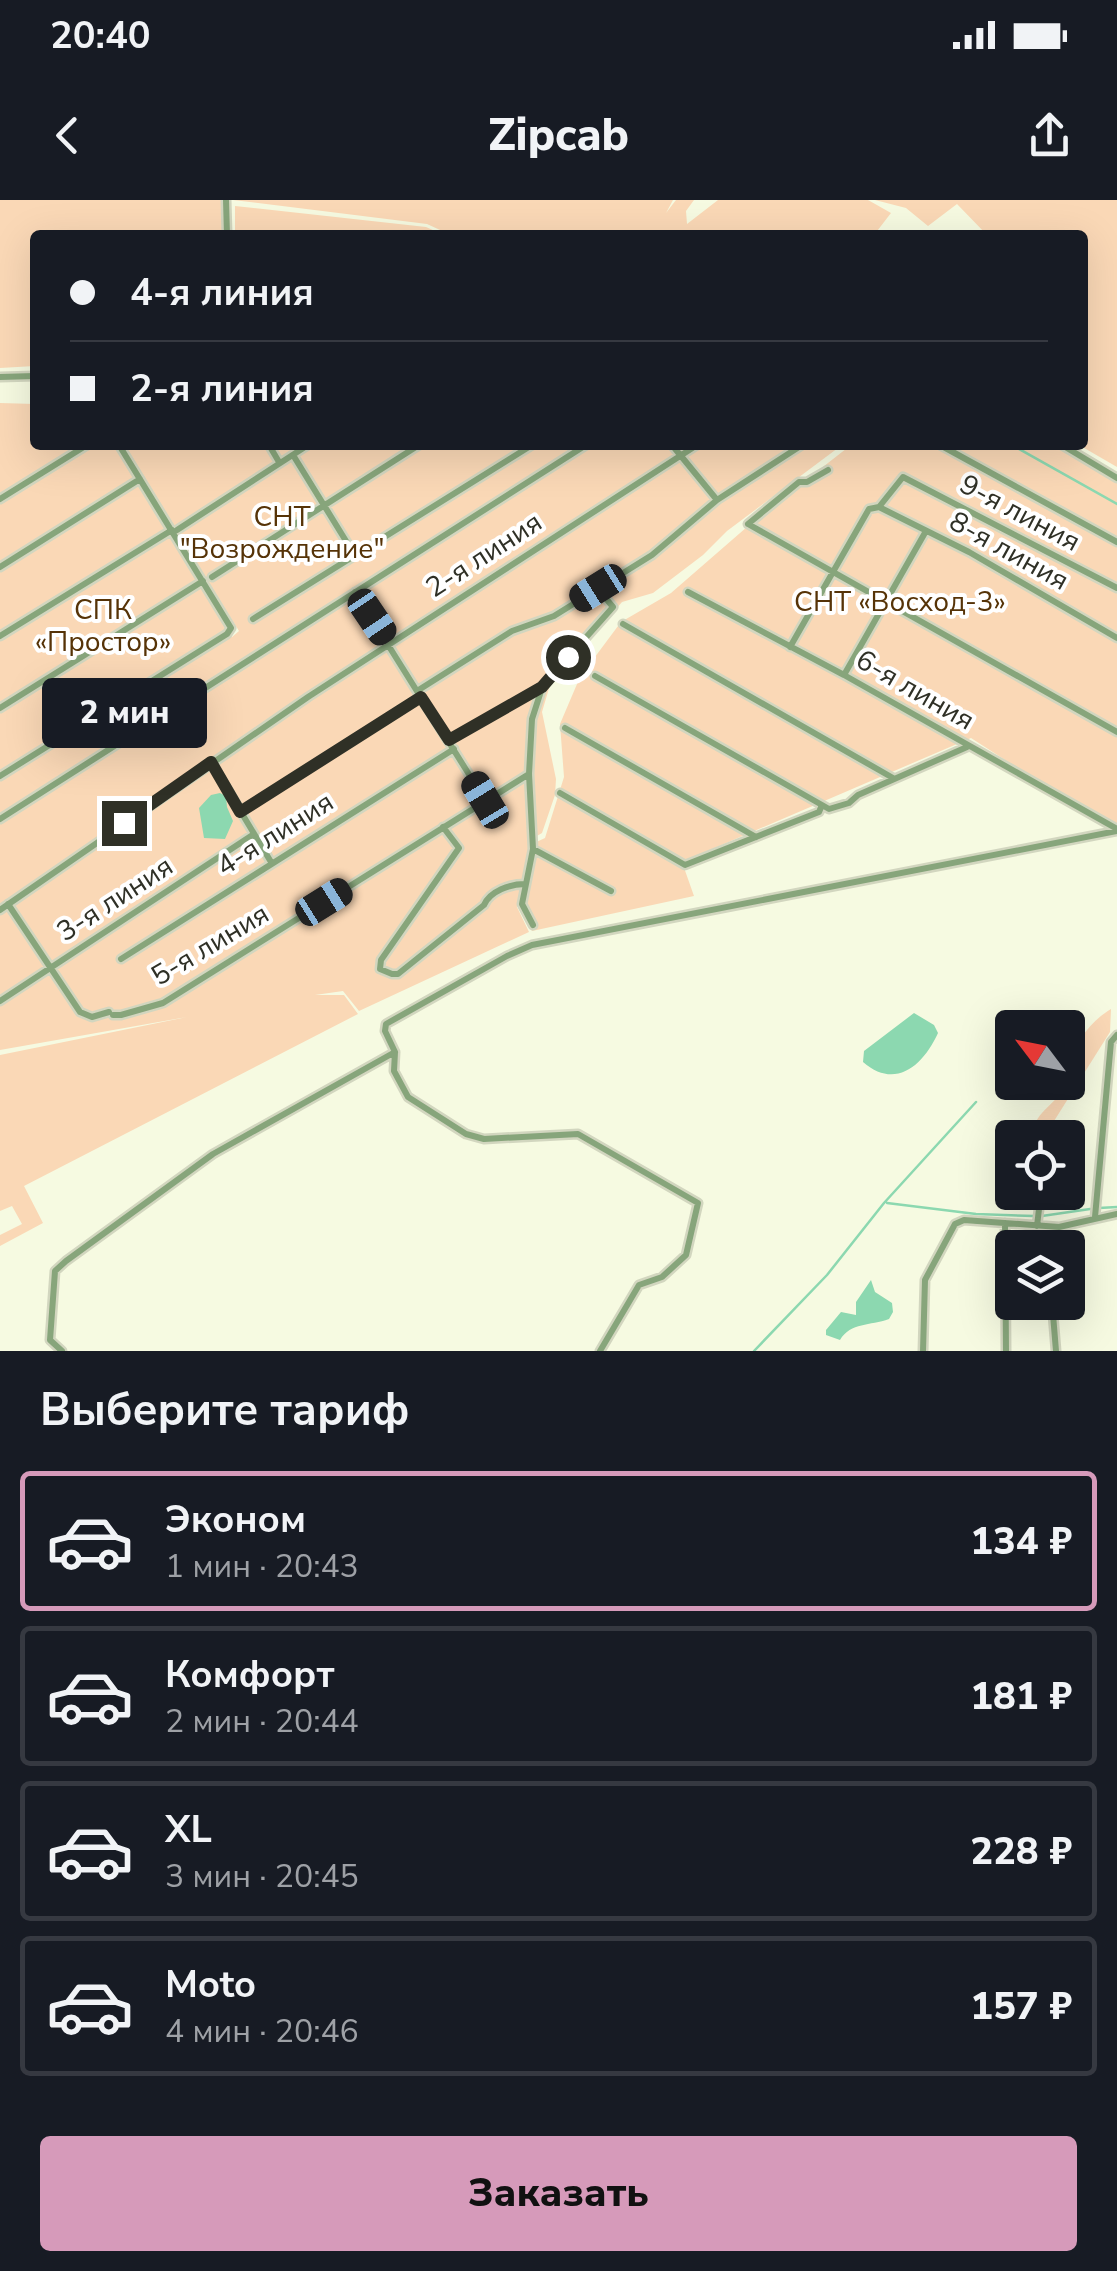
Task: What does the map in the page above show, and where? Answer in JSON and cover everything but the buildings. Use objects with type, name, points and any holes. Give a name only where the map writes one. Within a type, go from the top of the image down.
[{"type":"street","points":[[226,200],[227,230]]},
{"type":"street","points":[[0,378],[30,376]]},
{"type":"street","points":[[0,499],[78,450]]},
{"type":"street","points":[[0,776],[232,628],[123,450]]},
{"type":"street","points":[[272,450],[280,462]]},
{"type":"street","points":[[0,636],[300,450]]},
{"type":"street","points":[[212,577],[411,450]]},
{"type":"street","points":[[253,619],[524,450]]},
{"type":"street","points":[[0,820],[578,450]]},
{"type":"street","points":[[676,450],[717,500]]},
{"type":"street","name":"2-я линия","points":[[0,910],[211,762],[690,450]]},
{"type":"street","points":[[240,812],[512,631],[554,616],[652,556],[717,500],[794,450]]},
{"type":"street","points":[[949,450],[1117,542]]},
{"type":"street","points":[[1070,450],[1117,478]]},
{"type":"street","points":[[293,454],[354,554]]},
{"type":"street","points":[[828,470],[807,482],[799,482],[748,524],[1117,732]]},
{"type":"street","name":"9-я линия","points":[[878,507],[903,477],[1117,588]]},
{"type":"street","points":[[0,567],[140,479]]},
{"type":"street","points":[[790,647],[869,509],[878,507]]},
{"type":"street","name":"8-я линия","points":[[878,507],[969,552],[1117,638]]},
{"type":"street","points":[[844,674],[926,531]]},
{"type":"street","points":[[0,708],[203,581]]},
{"type":"street","points":[[449,740],[542,687],[614,607],[598,588]]},
{"type":"street","points":[[355,592],[485,800]]},
{"type":"street","name":"6-я линия","points":[[688,592],[844,674],[1117,830]]},
{"type":"street","points":[[623,624],[894,778]]},
{"type":"street","points":[[595,676],[829,808],[848,803],[894,778],[968,747]]},
{"type":"street","points":[[533,926],[522,904],[534,846],[532,719],[542,687]]},
{"type":"street","points":[[565,728],[757,837]]},
{"type":"street","name":"4-я линия","points":[[120,959],[454,748]]},
{"type":"street","points":[[211,762],[271,862]]},
{"type":"street","name":"5-я линия","points":[[49,969],[80,1012],[92,1017],[121,1015],[163,1003],[530,774]]},
{"type":"street","points":[[560,794],[685,865],[819,812],[822,805]]},
{"type":"street","points":[[442,828],[458,848],[381,960],[380,968],[385,972],[398,974],[490,896],[507,887],[526,884]]},
{"type":"street","points":[[600,1351],[640,1285],[662,1277],[686,1255],[698,1203],[578,1134],[484,1139],[466,1134],[408,1097],[394,1070],[395,1052],[385,1031],[386,1024],[532,945],[1117,830]]},
{"type":"street","name":"3-я линия","points":[[0,1001],[254,834]]},
{"type":"street","points":[[534,846],[611,890]]},
{"type":"street","points":[[8,904],[49,969]]},
{"type":"street","points":[[1094,1217],[1111,1042],[1117,1035]]},
{"type":"street","points":[[62,1351],[50,1340],[55,1271],[66,1261],[212,1154],[395,1052]]},
{"type":"street","points":[[1036,1226],[1038,1210]]},
{"type":"street","points":[[923,1351],[925,1280],[955,1224],[964,1220],[1058,1227],[1117,1214]]},
{"type":"street","points":[[1004,1223],[1006,1351]]},
{"type":"street","points":[[1053,1320],[1056,1351]]},
{"type":"green space","points":[[0,200],[222,200],[222,230],[30,230],[30,366],[0,368]]},
{"type":"green space","points":[[233,200],[673,200],[666,213],[676,200],[694,200],[686,211],[687,224],[718,200],[868,200],[891,213],[878,230],[440,230],[427,224]]},
{"type":"green space","points":[[875,200],[1117,200],[1117,467],[1088,450],[1088,230],[982,230],[957,204],[928,226],[906,208]]},
{"type":"green space","points":[[235,206],[433,230],[235,230]]},
{"type":"green space","points":[[0,403],[30,404],[30,450],[119,450],[232,637],[239,631],[126,450],[572,450],[12,810],[14,814],[578,450],[835,450],[727,531],[653,593],[622,602],[550,685],[542,712],[556,779],[555,795],[542,833],[530,840],[517,907],[529,932],[359,1011],[343,991],[315,995],[344,995],[358,1014],[24,1186],[43,1223],[0,1246],[0,1235],[22,1224],[12,1206],[0,1211],[0,1055],[187,1017],[0,1050]]},
{"type":"green space","name":"СНТ «Восход-3»","points":[[845,450],[1078,450],[1117,474],[1117,832],[971,738],[682,862],[694,896],[532,931],[519,904],[532,844],[545,838],[564,777],[560,724],[580,677],[621,622],[671,593]]},
{"type":"green space","points":[[1111,1009],[1110,1032],[1085,1072],[1085,1033]]},
{"type":"green space","points":[[1055,1100],[1067,1100],[1055,1120],[1038,1120]]},
{"type":"shaded area","points":[[211,795],[226,796],[233,821],[225,839],[204,838],[199,808]]},
{"type":"shaded area","points":[[914,1013],[934,1025],[938,1033],[916,1064],[897,1074],[886,1074],[863,1062],[864,1051]]},
{"type":"shaded area","points":[[871,1280],[875,1292],[892,1303],[889,1319],[855,1327],[840,1340],[826,1335],[841,1312],[856,1315],[856,1302]]},
{"type":"waterway","points":[[1021,450],[1117,504]]},
{"type":"waterway","points":[[754,1351],[827,1275],[884,1203],[976,1102]]},
{"type":"waterway","points":[[887,1203],[976,1214],[1034,1216]]},
{"type":"waterway","points":[[1099,1208],[1117,1207]]},
{"type":"waterway","points":[[1042,1216],[1090,1209]]},
{"type":"route","points":[[124,823],[211,762],[240,812],[421,697],[449,740],[542,687],[568,657]]},
{"type":"park label","name":"СНТ \"Возрождение\"","points":[[282,533]]},
{"type":"park label","name":"СПК «Простор»","points":[[103,626]]}]
